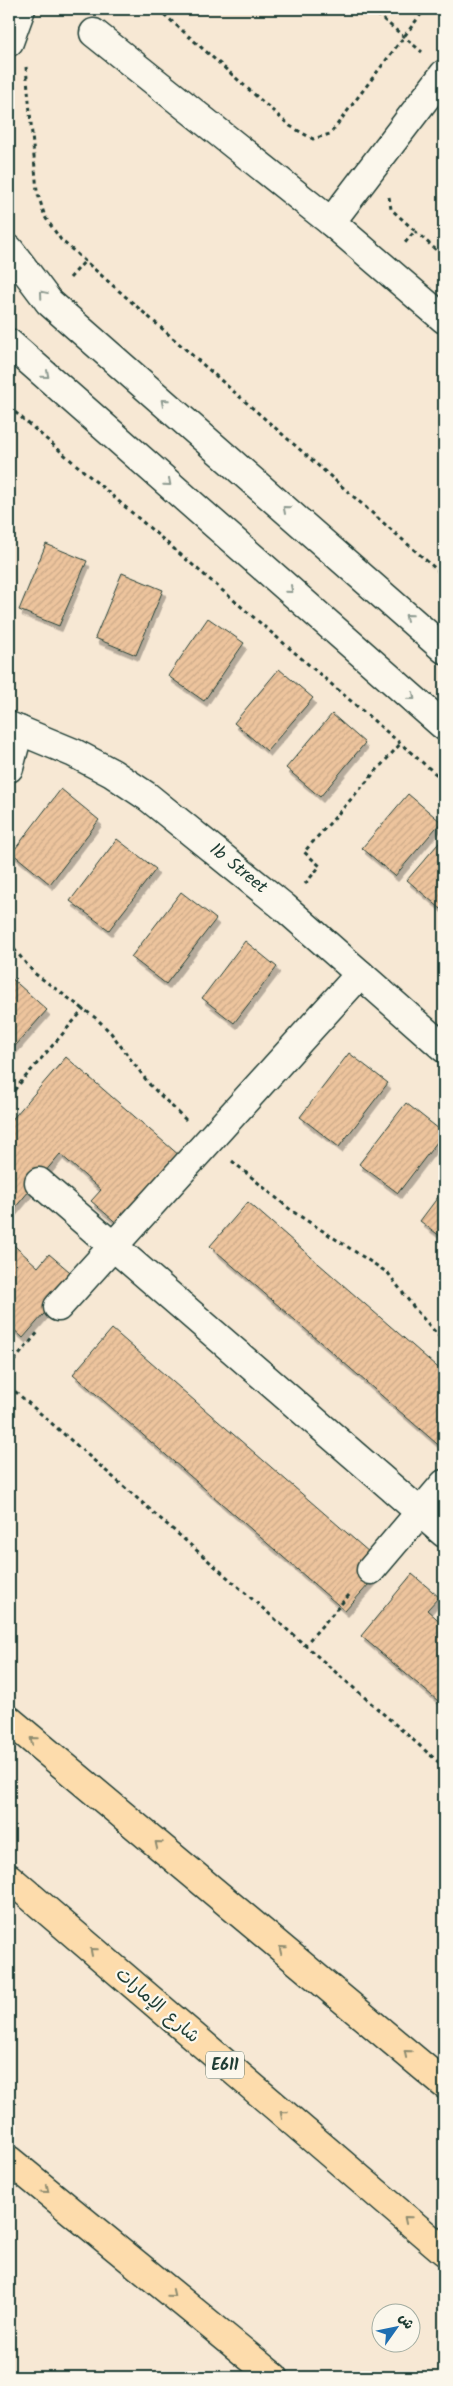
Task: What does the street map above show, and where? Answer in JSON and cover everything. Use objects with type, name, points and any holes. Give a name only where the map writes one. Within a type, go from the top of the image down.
[{"type":"highway","points":[[9,1720],[444,2084]]},
{"type":"highway","name":"شارع الإمارات","points":[[9,1878],[239,2077],[444,2250]]},
{"type":"highway","points":[[9,2160],[274,2377]]},
{"type":"street","points":[[18,51],[21,9]]},
{"type":"street","points":[[94,33],[331,222],[444,319]]},
{"type":"street","points":[[331,222],[444,74]]},
{"type":"street","points":[[9,249],[49,302],[444,649]]},
{"type":"street","points":[[9,343],[444,726]]},
{"type":"street","points":[[9,768],[14,728]]},
{"type":"street","name":"1b Street","points":[[14,728],[74,753],[112,773],[182,824],[284,907],[444,1048]]},
{"type":"street","points":[[58,1308],[360,974]]},
{"type":"street","points":[[39,1182],[444,1533]]},
{"type":"street","points":[[371,1570],[444,1484]]},
{"type":"path","points":[[158,9],[290,126],[313,139],[330,134],[426,9]]},
{"type":"path","points":[[371,9],[424,53]]},
{"type":"path","points":[[18,51],[37,191],[45,217],[61,240],[444,576]]},
{"type":"path","points":[[388,194],[391,209],[444,257]]},
{"type":"path","points":[[385,268],[415,231]]},
{"type":"path","points":[[9,408],[444,781]]},
{"type":"path","points":[[284,907],[320,866],[304,852],[401,743]]},
{"type":"path","points":[[9,1096],[84,1009]]},
{"type":"path","points":[[9,1367],[58,1308]]},
{"type":"path","points":[[9,1386],[444,1767]]},
{"type":"path","points":[[304,1646],[371,1570]]},
{"type":"building","points":[[46,544],[87,561],[59,626],[19,610]]},
{"type":"building","points":[[122,573],[163,590],[136,655],[95,638]]},
{"type":"building","points":[[208,618],[244,643],[204,701],[168,676]]},
{"type":"building","points":[[279,669],[313,698],[267,751],[234,723]]},
{"type":"building","points":[[332,714],[365,743],[320,797],[286,768]]},
{"type":"building","points":[[61,789],[99,820],[50,884],[12,853]]},
{"type":"building","points":[[408,794],[441,822],[395,876],[362,848]]},
{"type":"building","points":[[444,837],[444,905],[441,909],[407,880]]},
{"type":"building","points":[[117,839],[156,869],[109,930],[70,901]]},
{"type":"building","points":[[181,892],[216,919],[166,984],[131,957]]},
{"type":"building","points":[[245,941],[277,967],[234,1023],[202,998]]},
{"type":"building","points":[[9,976],[47,1010],[9,1053]]},
{"type":"building","points":[[349,1053],[388,1083],[339,1147],[300,1117]]},
{"type":"building","points":[[66,1057],[180,1156],[120,1226],[91,1201],[101,1190],[60,1154],[9,1215],[9,1123]]},
{"type":"building","points":[[406,1103],[444,1133],[398,1193],[359,1164]]},
{"type":"building","points":[[444,1189],[444,1239],[420,1221]]},
{"type":"building","points":[[248,1202],[444,1373],[444,1450],[210,1246]]},
{"type":"building","points":[[9,1241],[38,1267],[49,1254],[76,1277],[23,1338],[9,1325]]},
{"type":"building","points":[[112,1329],[385,1566],[345,1611],[73,1374]]},
{"type":"building","points":[[412,1574],[439,1597],[427,1610],[444,1625],[444,1706],[361,1636]]}]
